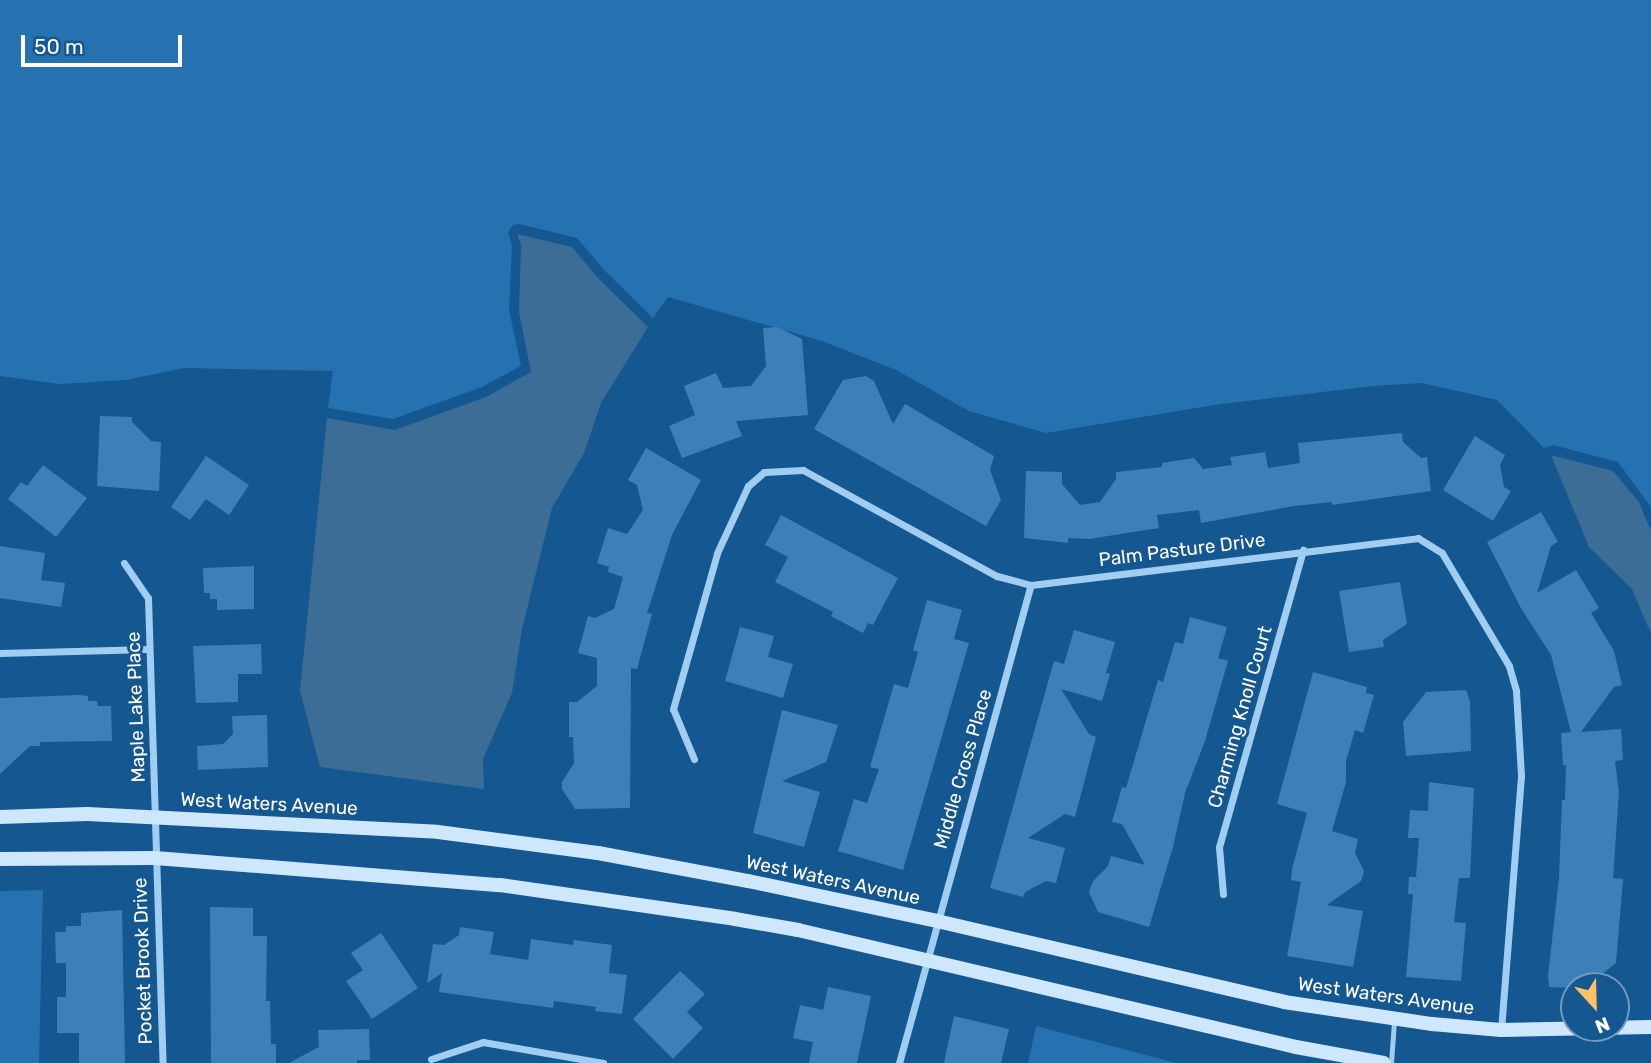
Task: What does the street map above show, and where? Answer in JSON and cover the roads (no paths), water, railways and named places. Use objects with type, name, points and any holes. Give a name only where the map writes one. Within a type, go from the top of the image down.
[{"type":"street","name":"Palm Pasture Drive","points":[[694,759],[673,709],[716,553],[748,486],[764,472],[803,470],[997,576],[1031,585],[1418,538],[1442,553],[1509,666],[1516,691],[1521,776],[1501,1030]]},
{"type":"street","name":"Charming Knoll Court","points":[[1223,894],[1219,847],[1303,550]]},
{"type":"street","name":"Maple Lake Place","points":[[124,563],[148,598],[156,817],[155,858]]},
{"type":"street","name":"Middle Cross Place","points":[[926,961],[1031,585]]},
{"type":"street","points":[[0,653],[149,649]]},
{"type":"street","name":"West Waters Avenue","points":[[0,817],[87,814],[438,832],[598,853],[937,921],[1284,1002],[1501,1030],[1651,1027]]},
{"type":"street","points":[[0,859],[155,858],[500,885],[760,923],[1296,1047],[1384,1063]]},
{"type":"street","name":"Pocket Brook Drive","points":[[155,858],[163,1063]]},
{"type":"street","points":[[899,1063],[926,961]]},
{"type":"street","points":[[431,1059],[483,1042],[603,1063]]},
{"type":"lane","points":[[1391,1063],[1394,1018]]}]
